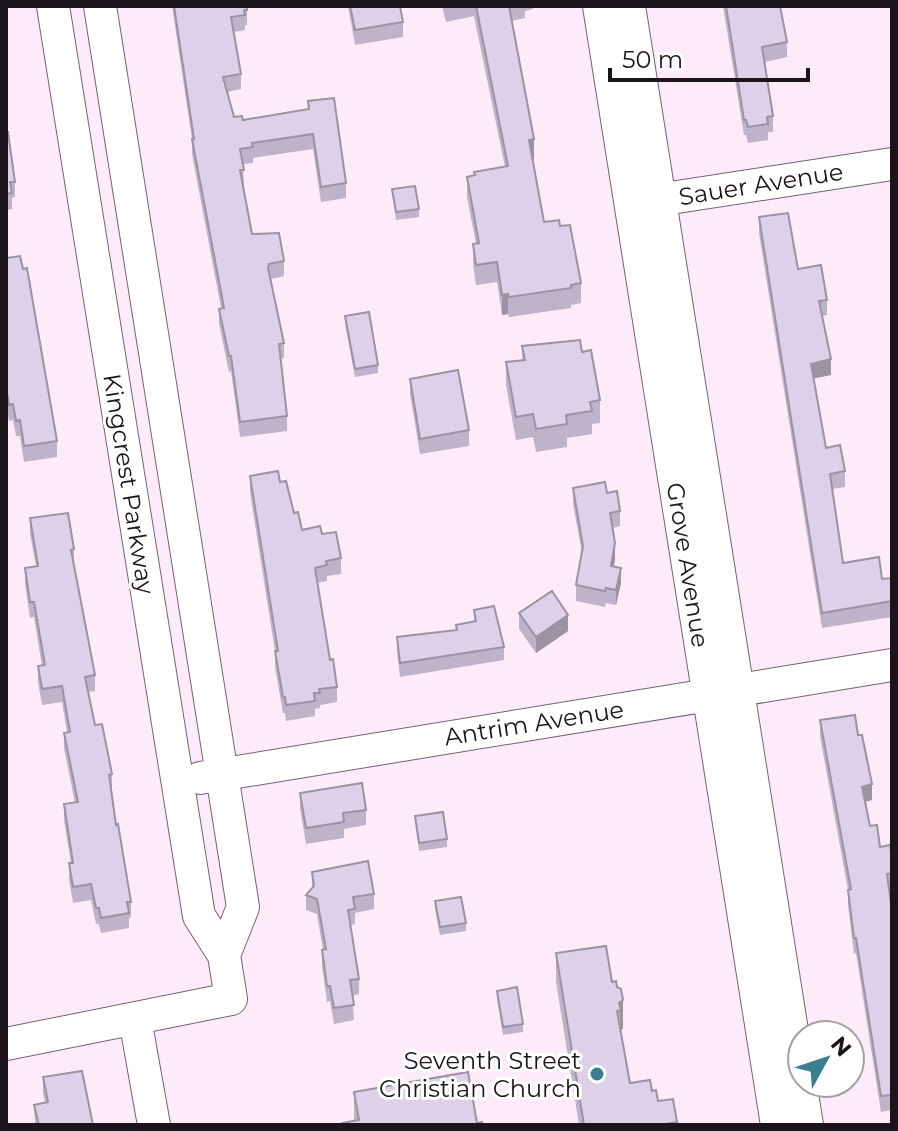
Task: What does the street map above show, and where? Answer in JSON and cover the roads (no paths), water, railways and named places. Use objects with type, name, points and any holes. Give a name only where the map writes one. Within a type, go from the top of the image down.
[{"type":"street","name":"Kingcrest Parkway","points":[[53,6],[199,916],[224,955],[231,999],[135,1019]]},
{"type":"street","name":"Kingcrest Parkway","points":[[100,6],[243,907],[224,955]]},
{"type":"street","name":"Grove Avenue","points":[[599,6],[645,202],[723,692],[807,1125]]},
{"type":"street","name":"Grove Avenue","points":[[629,6],[645,202]]},
{"type":"street","name":"Sauer Avenue","points":[[645,202],[892,164]]},
{"type":"street","name":"Antrim Avenue","points":[[176,782],[892,665]]},
{"type":"street","name":"Grove Avenue","points":[[723,692],[777,1125]]},
{"type":"street","points":[[6,1044],[135,1019],[154,1125]]},
{"type":"place","name":"Seventh Street Christian Church","points":[[597,1074]]}]
